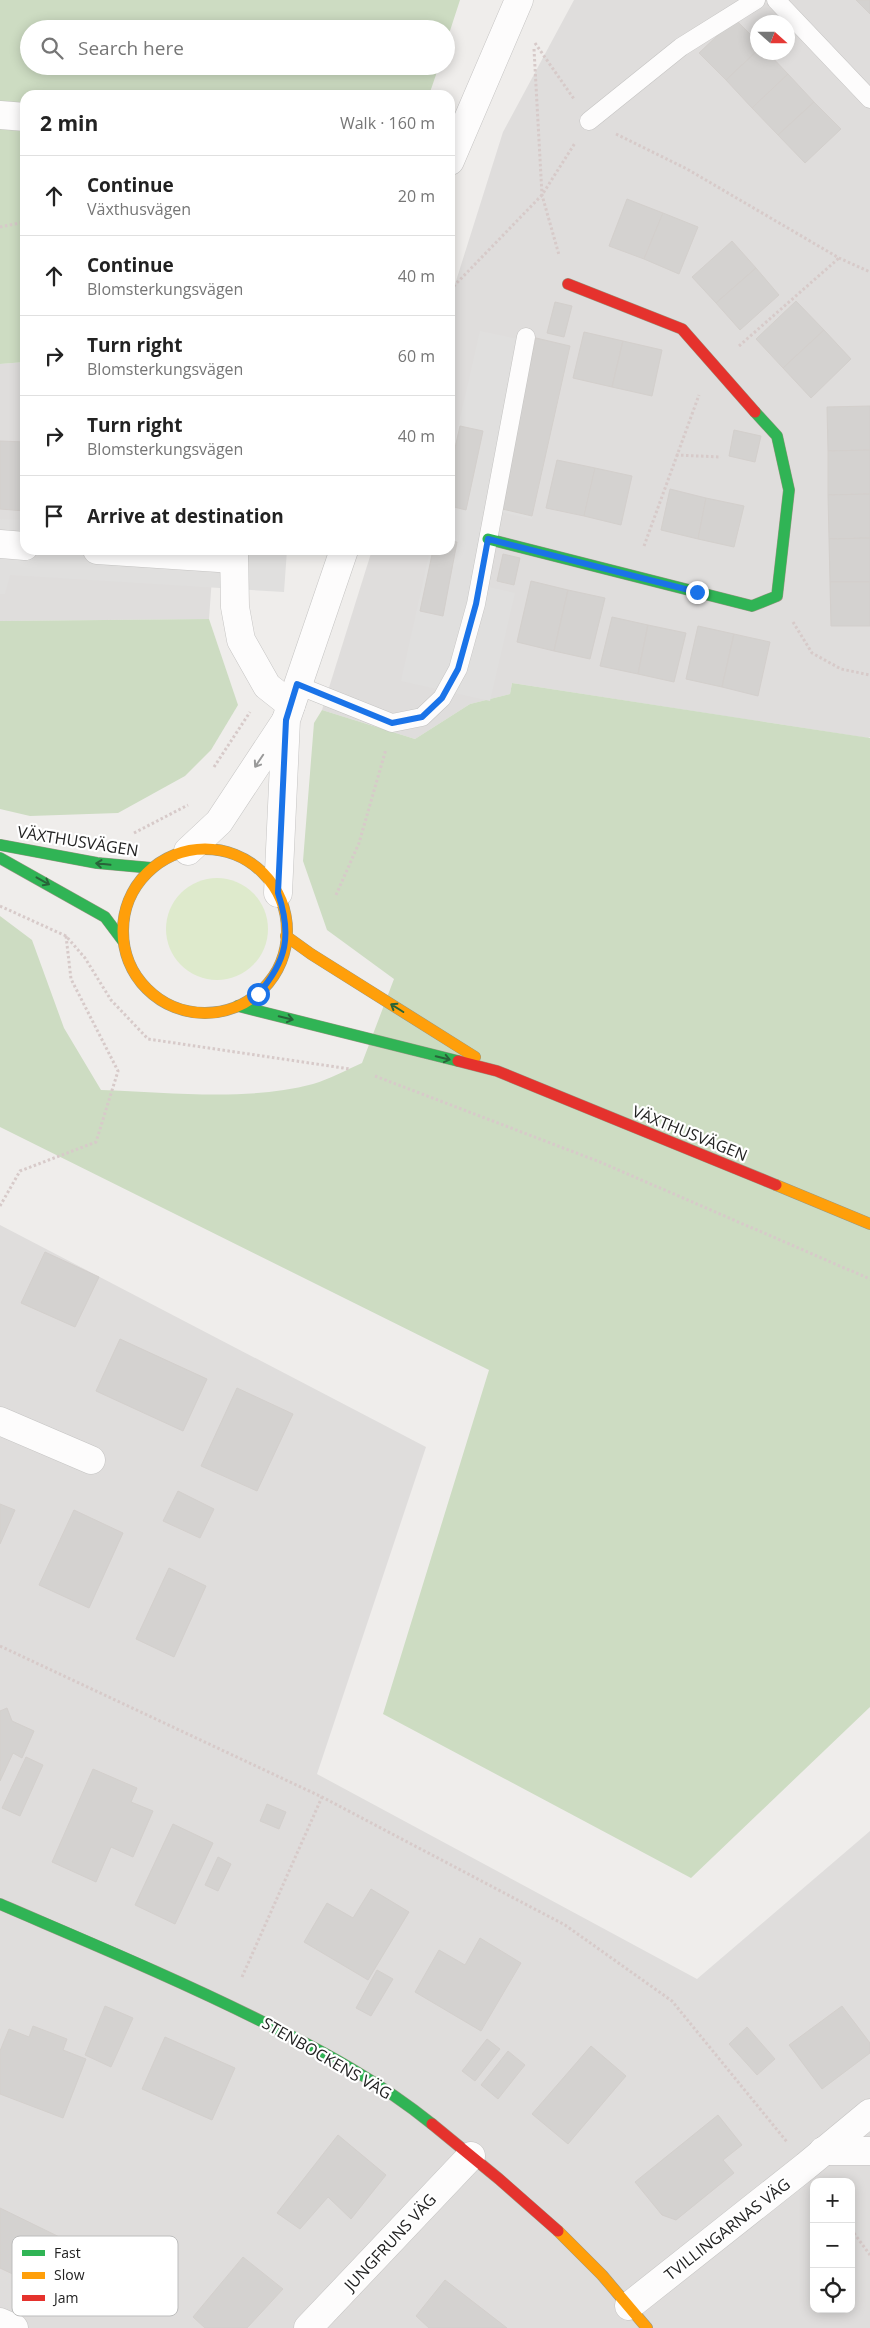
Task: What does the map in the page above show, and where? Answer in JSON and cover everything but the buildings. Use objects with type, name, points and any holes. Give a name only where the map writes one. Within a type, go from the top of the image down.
[{"type":"street","points":[[455,149],[519,0]]},
{"type":"street","points":[[0,115],[20,117]]},
{"type":"street","points":[[488,539],[752,606],[776,596],[789,490],[777,436],[682,329],[568,284]]},
{"type":"street","points":[[0,544],[20,546]]},
{"type":"street","points":[[234,555],[234,607],[241,640],[267,686],[291,703]]},
{"type":"street","points":[[188,851],[219,822],[291,703],[342,555]]},
{"type":"street","points":[[278,893],[291,703]]},
{"type":"street","name":"VÄXTHUSVÄGEN","points":[[0,845],[97,863],[152,868]]},
{"type":"street","name":"VÄXTHUSVÄGEN","points":[[208,849],[228,852],[248,861],[265,875],[278,893],[285,914],[286,936],[282,958],[272,978],[258,994],[238,1006],[217,1012],[202,1012],[174,1007],[155,996],[139,980],[128,960],[124,941],[124,921],[128,901],[138,883],[152,868],[168,857],[188,851],[208,849]]},
{"type":"street","name":"VÄXTHUSVÄGEN","points":[[0,858],[105,917],[124,941]]},
{"type":"street","name":"VÄXTHUSVÄGEN","points":[[286,936],[311,954],[497,1071]]},
{"type":"street","name":"VÄXTHUSVÄGEN","points":[[238,1006],[497,1071],[870,1224]]},
{"type":"street","points":[[0,1421],[92,1460]]},
{"type":"street","name":"STENBOCKENS VÄG","points":[[0,1904],[252,2015],[385,2088],[471,2156],[570,2242],[647,2328]]},
{"type":"street","name":"TVILLINGARNAS VÄG","points":[[629,2306],[870,2113]]},
{"type":"street","points":[[815,2158],[870,2151]]},
{"type":"street","name":"JUNGFRUNS VÄG","points":[[308,2328],[471,2156]]},
{"type":"street","points":[[0,2322],[14,2328]]},
{"type":"lane","points":[[589,121],[681,47],[756,0]]},
{"type":"lane","points":[[776,0],[870,99]]},
{"type":"lane","points":[[291,703],[392,723],[422,717],[442,698],[458,669],[476,604],[526,338]]},
{"type":"path","points":[[542,195],[534,41],[589,121],[687,169],[838,258],[870,272]]},
{"type":"path","points":[[455,285],[542,195],[589,121]]},
{"type":"path","points":[[0,227],[20,223]]},
{"type":"path","points":[[634,575],[676,455],[713,365],[838,258]]},
{"type":"path","points":[[676,455],[721,457]]},
{"type":"path","points":[[776,596],[812,653],[841,669],[870,675]]},
{"type":"path","points":[[211,772],[267,686]]},
{"type":"path","points":[[336,895],[359,843],[380,773],[392,723]]},
{"type":"path","points":[[127,837],[190,804]]},
{"type":"path","points":[[0,906],[66,936],[85,958],[111,1000],[148,1039],[354,1070]]},
{"type":"path","points":[[0,1206],[20,1171],[96,1142],[118,1071],[71,979],[66,936]]},
{"type":"path","points":[[372,1074],[600,1162],[870,1279]]},
{"type":"path","points":[[0,1646],[322,1798],[565,1925],[672,2001],[815,2158]]},
{"type":"path","points":[[229,2005],[322,1798]]},
{"type":"path","points":[[855,2234],[870,2255]]},
{"type":"shaded area","points":[[574,0],[870,0],[870,737],[512,683],[510,694],[470,704],[415,739],[322,710],[370,555],[455,555],[455,284],[503,132]]},
{"type":"shaded area","points":[[480,331],[570,350],[532,519],[496,511],[480,585],[515,593],[490,701],[401,681],[429,555],[455,555],[455,440]]},
{"type":"shaded area","points":[[20,362],[20,555],[214,555],[209,619],[0,621],[0,364]]},
{"type":"shaded area","points":[[0,519],[20,520],[20,555],[287,555],[284,592],[10,575],[5,594],[0,594]]},
{"type":"shaded area","points":[[0,1225],[426,1447],[317,1774],[697,1979],[870,1831],[870,2328],[0,2328]]},
{"type":"green space","points":[[0,0],[460,0],[453,20],[20,20],[20,75],[436,75],[431,90],[20,90],[20,362],[0,364]]},
{"type":"green space","points":[[209,619],[238,705],[211,750],[185,776],[118,813],[30,816],[0,809],[0,621]]},
{"type":"green space","points":[[512,683],[870,738],[870,1707],[691,1878],[383,1714],[489,1370],[0,1127],[0,916],[32,940],[64,1028],[101,1090],[207,1094],[261,1093],[313,1084],[362,1063],[394,979],[327,930],[303,861],[314,723],[322,710],[415,739],[470,704],[510,694]]},
{"type":"green space","points":[[217,878],[236,882],[253,893],[264,910],[268,929],[264,948],[253,965],[236,976],[217,980],[198,976],[181,965],[170,948],[166,929],[170,910],[181,893],[198,882]]},
{"type":"traffic: fast","points":[[488,539],[752,606],[777,596],[789,490],[777,436],[755,412]]},
{"type":"traffic: fast","points":[[0,845],[97,863],[152,868]]},
{"type":"traffic: fast","points":[[0,858],[105,917],[123,941]]},
{"type":"traffic: fast","points":[[238,1006],[458,1061]]},
{"type":"traffic: fast","points":[[0,1904],[165,1976],[285,2033],[371,2081],[432,2124]]},
{"type":"traffic: slow","points":[[205,849],[229,853],[250,863],[263,873],[273,886],[283,907],[287,931],[283,955],[273,976],[263,989],[250,999],[229,1009],[205,1013],[181,1009],[160,999],[147,989],[137,976],[127,955],[123,931],[127,907],[137,886],[147,873],[160,863],[181,853],[205,849]]},
{"type":"traffic: slow","points":[[286,936],[311,954],[475,1057]]},
{"type":"traffic: slow","points":[[776,1185],[870,1224]]},
{"type":"traffic: slow","points":[[558,2231],[602,2275],[647,2328]]},
{"type":"traffic: jam","points":[[568,284],[682,329],[755,412]]},
{"type":"traffic: jam","points":[[458,1061],[497,1071],[776,1185]]},
{"type":"traffic: jam","points":[[432,2124],[558,2231]]},
{"type":"route","points":[[258,994],[272,978],[282,958],[286,936],[285,914],[278,893],[286,720],[297,684],[392,723],[422,717],[442,698],[458,669],[476,604],[488,539],[697,592]]}]
